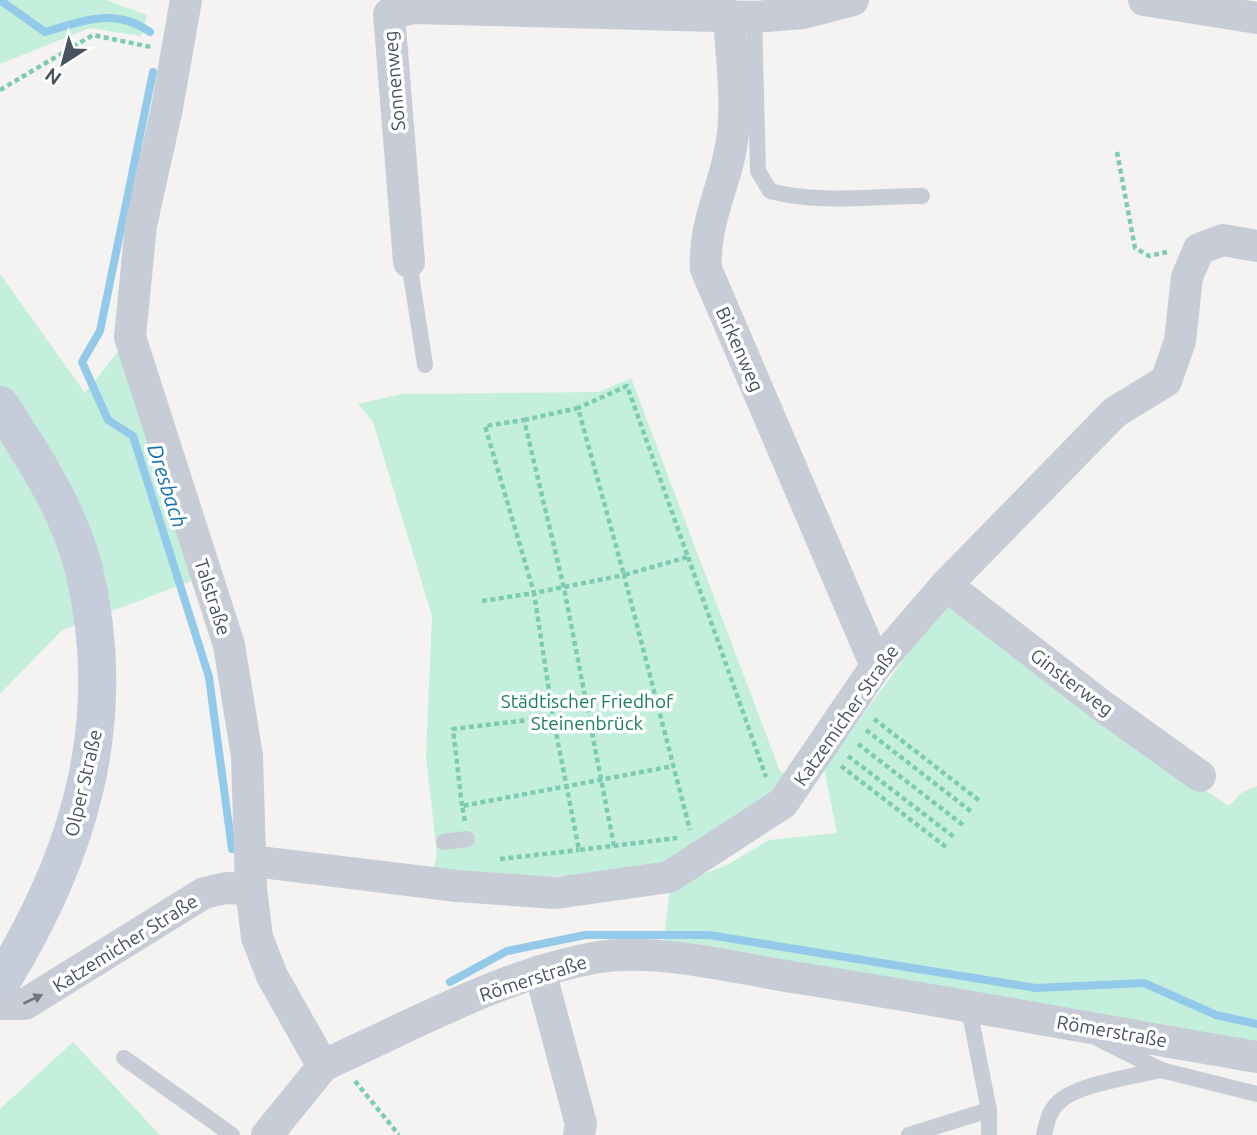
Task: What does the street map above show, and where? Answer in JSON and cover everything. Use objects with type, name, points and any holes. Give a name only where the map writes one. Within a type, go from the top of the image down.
[{"type":"main road","name":"Olper Straße","points":[[0,405],[60,507],[84,568],[97,641],[99,713],[87,784],[66,853],[46,902],[3,973]]},
{"type":"street","name":"Talstraße","points":[[186,0],[167,108],[141,225],[130,337],[229,645],[247,755],[251,875],[257,937],[272,976],[330,1062]]},
{"type":"street","name":"Sonnenweg","points":[[410,262],[388,14],[412,8],[742,16],[803,13],[853,0]]},
{"type":"street","points":[[1143,0],[1257,18]]},
{"type":"street","name":"Birkenweg","points":[[742,16],[733,132],[722,190],[704,241],[706,269],[876,666]]},
{"type":"street","points":[[1199,249],[1223,240],[1257,246]]},
{"type":"street","name":"Katzemicher Straße","points":[[0,1004],[25,1004],[204,893],[226,888],[251,875],[556,893],[669,877],[783,803],[876,666],[946,585],[1115,412],[1166,381],[1180,341],[1186,277],[1199,249]]},
{"type":"street","name":"Ginsterweg","points":[[946,585],[1101,705],[1200,776]]},
{"type":"street","name":"Römerstraße","points":[[267,1135],[330,1062],[471,998],[540,971],[595,958],[662,957],[968,1004],[1257,1057]]},
{"type":"street","points":[[540,971],[581,1124],[579,1135]]},
{"type":"lane","points":[[742,16],[758,171],[770,191],[786,195],[826,197],[922,196]]},
{"type":"lane","points":[[410,262],[425,365]]},
{"type":"lane","points":[[444,842],[467,839]]},
{"type":"lane","points":[[968,1004],[989,1110],[989,1135]]},
{"type":"lane","points":[[1072,1024],[1161,1070],[1257,1094]]},
{"type":"lane","points":[[124,1058],[232,1135]]},
{"type":"lane","points":[[1044,1135],[1049,1115],[1061,1100],[1079,1091],[1161,1070]]},
{"type":"lane","points":[[909,1135],[989,1110]]},
{"type":"path","points":[[0,90],[93,35],[176,51]]},
{"type":"path","points":[[1117,152],[1135,248],[1149,256],[1185,248],[1199,249]]},
{"type":"path","points":[[579,850],[553,717],[534,593],[485,426],[578,408],[627,386],[769,788]]},
{"type":"path","points":[[578,408],[691,836]]},
{"type":"path","points":[[524,419],[564,588],[614,846]]},
{"type":"path","points":[[482,601],[624,576],[688,557]]},
{"type":"path","points":[[467,839],[453,729],[553,717]]},
{"type":"path","points":[[874,719],[982,802]]},
{"type":"path","points":[[866,730],[974,813]]},
{"type":"path","points":[[858,744],[963,825]]},
{"type":"path","points":[[848,755],[954,837]]},
{"type":"path","points":[[463,806],[673,766]]},
{"type":"path","points":[[840,766],[946,847]]},
{"type":"path","points":[[497,859],[691,836],[702,829]]},
{"type":"path","points":[[330,1062],[399,1135]]},
{"type":"green space","points":[[0,0],[106,0],[147,15],[141,36],[90,28],[0,64]]},
{"type":"green space","points":[[0,274],[85,393],[121,348],[194,580],[62,630],[0,694]]},
{"type":"green space","name":"Städtischer Friedhof Steinenbrück","points":[[631,378],[780,771],[788,775],[766,804],[664,868],[532,878],[433,870],[437,854],[426,755],[432,616],[373,422],[358,404],[402,394],[599,392]]},
{"type":"green space","points":[[948,599],[1101,721],[1229,806],[1241,793],[1257,786],[1257,1057],[662,957],[670,887],[727,865],[769,840],[837,833],[824,768]]},
{"type":"green space","points":[[73,1042],[160,1135],[0,1135],[0,1109]]},
{"type":"waterway","name":"Dresbach","points":[[0,0],[45,32],[99,18],[124,20],[150,32]]},
{"type":"waterway","name":"Dresbach","points":[[153,72],[100,331],[82,362],[108,420],[133,436],[209,677],[232,849]]},
{"type":"waterway","points":[[450,982],[507,951],[585,935],[709,935],[1036,988],[1144,983],[1216,1015],[1257,1024]]}]
